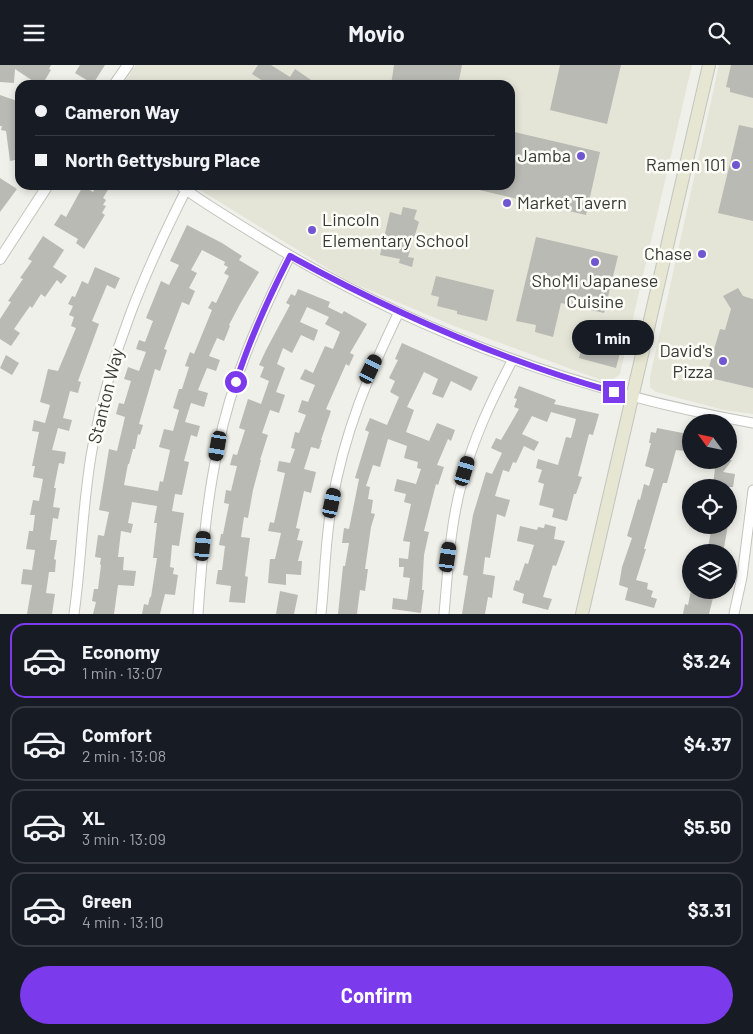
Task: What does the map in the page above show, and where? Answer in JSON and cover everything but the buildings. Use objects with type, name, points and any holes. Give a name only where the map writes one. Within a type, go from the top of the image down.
[{"type":"main road","points":[[582,614],[709,65]]},
{"type":"street","points":[[118,80],[128,65]]},
{"type":"street","points":[[0,259],[45,190]]},
{"type":"street","name":"Stanton Way","points":[[74,614],[83,506],[92,445],[107,382],[123,331],[182,190]]},
{"type":"street","points":[[186,190],[290,256],[338,283],[449,335],[572,379],[633,397],[753,423]]},
{"type":"street","points":[[198,614],[207,509],[218,446],[231,396],[245,355],[265,306],[290,256]]},
{"type":"street","points":[[321,614],[327,536],[344,449],[371,369],[398,312]]},
{"type":"street","points":[[444,614],[448,557],[454,514],[461,483],[481,424],[513,359]]},
{"type":"street","points":[[734,614],[742,577],[753,490]]},
{"type":"shaded area","points":[[136,65],[692,65],[620,374],[609,383],[454,326],[348,281],[200,190],[515,190],[515,80],[126,80]]},
{"type":"shaded area","points":[[719,65],[753,65],[753,414],[724,410],[656,392],[650,387],[650,377]]},
{"type":"place","name":"Jamba","points":[[581,156]]},
{"type":"place","name":"Ramen 101","points":[[736,165]]},
{"type":"place","name":"Market Tavern","points":[[507,203]]},
{"type":"place","name":"Lincoln Elementary School","points":[[312,230]]},
{"type":"place","name":"Chase","points":[[702,254]]},
{"type":"place","name":"ShoMi Japanese Cuisine","points":[[595,262]]},
{"type":"place","name":"David's Pizza","points":[[723,361]]},
{"type":"route","points":[[236,382],[265,306],[290,256],[338,283],[449,335],[531,366],[614,392]]}]
